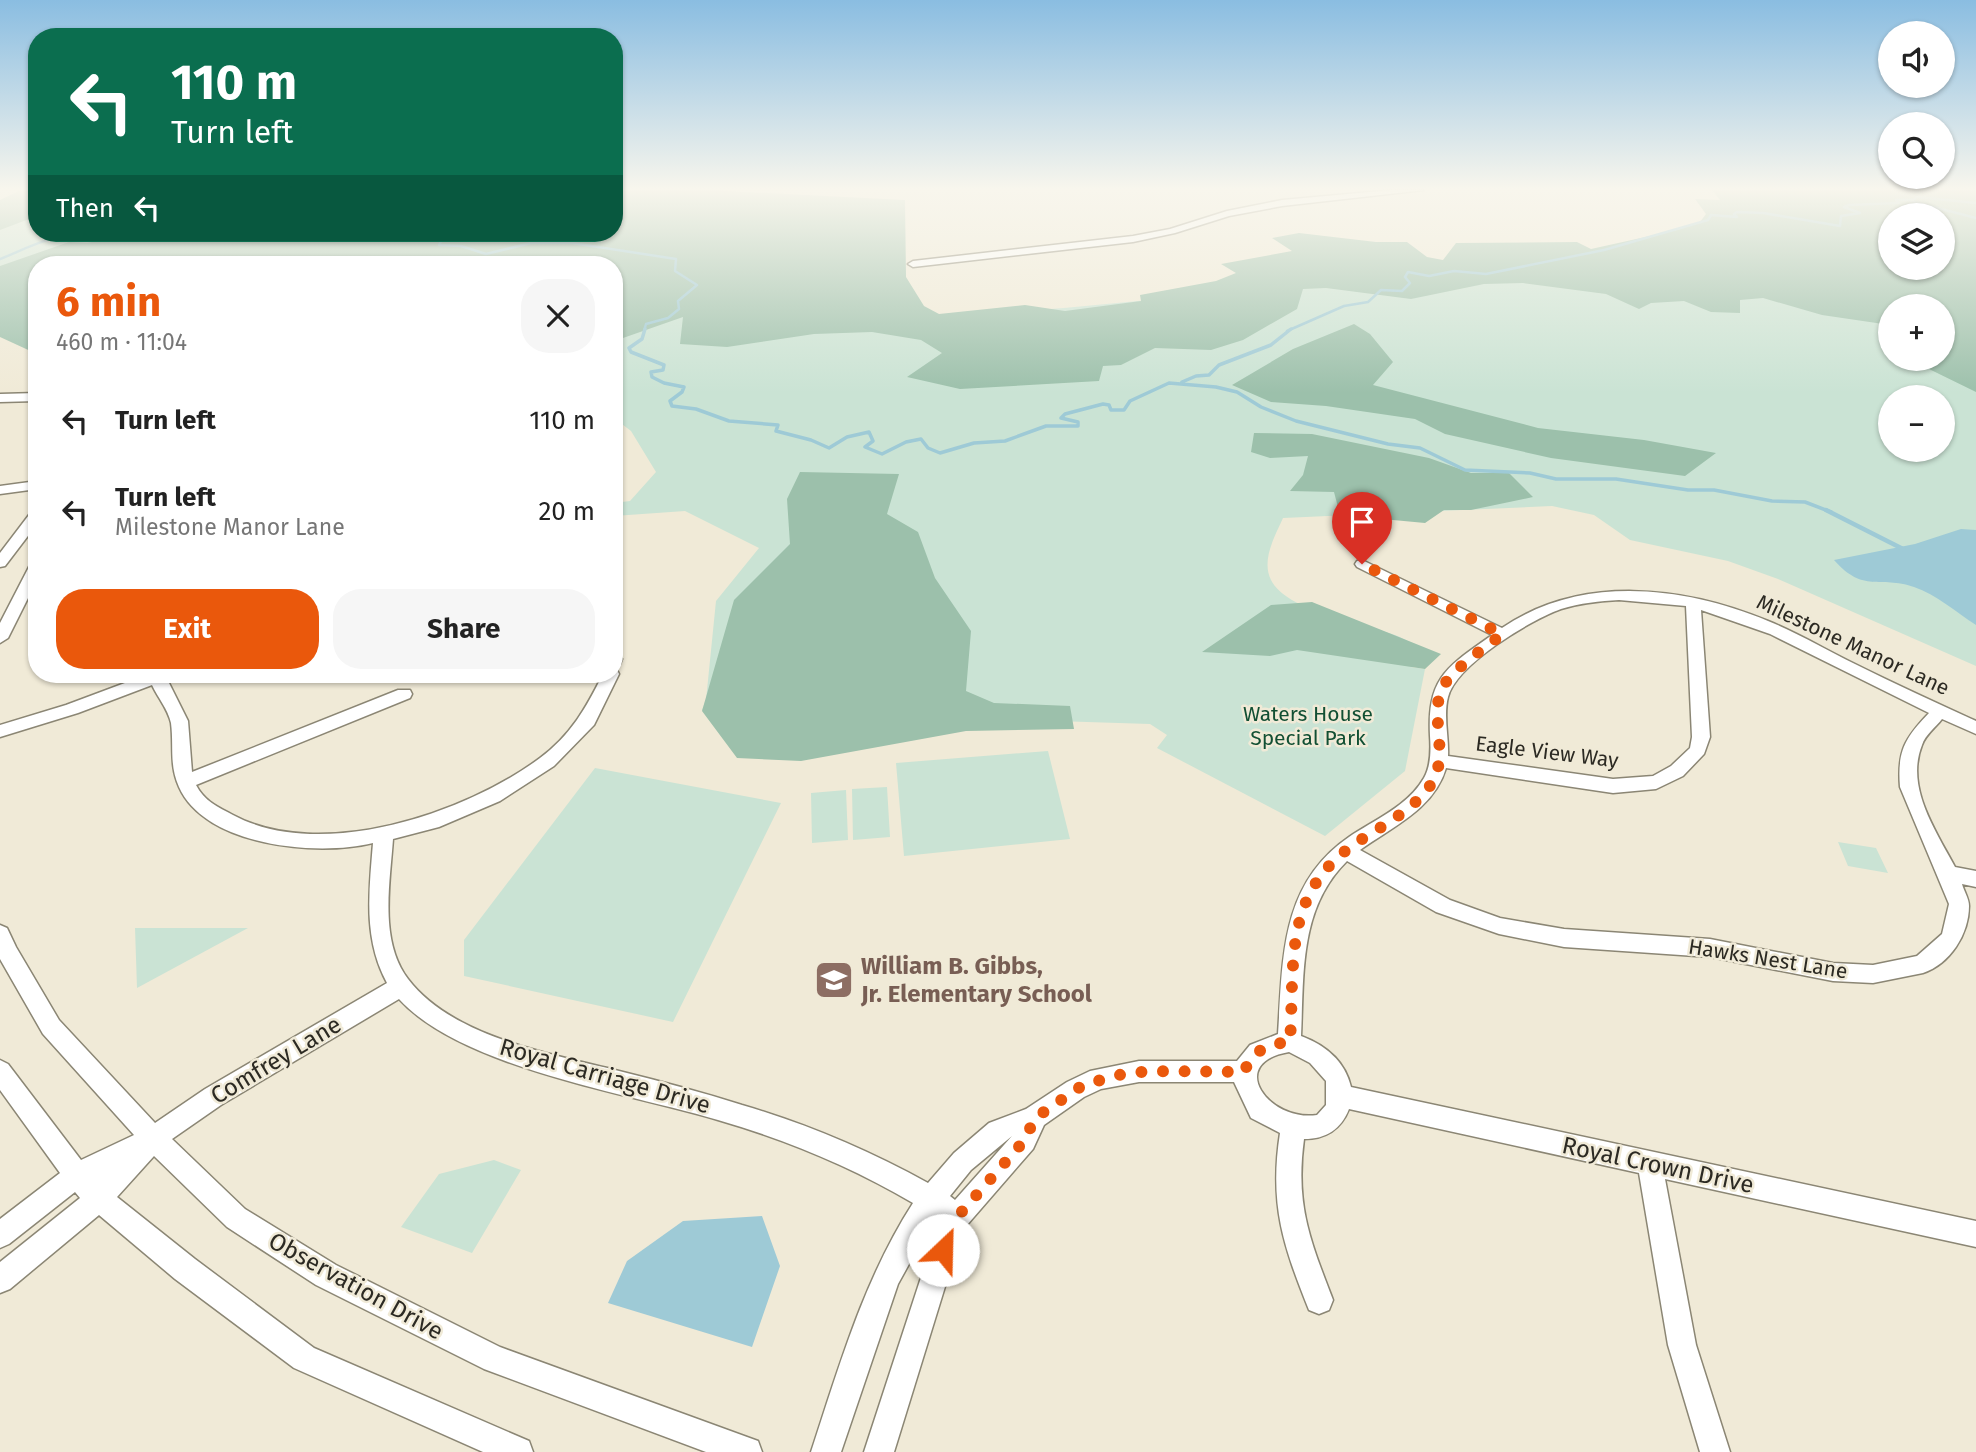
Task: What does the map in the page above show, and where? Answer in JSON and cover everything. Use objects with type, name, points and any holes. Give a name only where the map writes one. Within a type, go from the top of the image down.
[{"type":"street","points":[[913,264],[968,258]]},
{"type":"street","points":[[0,398],[28,397]]},
{"type":"street","points":[[0,490],[28,486]]},
{"type":"street","points":[[0,501],[28,497]]},
{"type":"street","points":[[0,563],[28,526]]},
{"type":"street","points":[[1362,564],[1502,634]]},
{"type":"street","points":[[0,638],[28,583]]},
{"type":"street","name":"Milestone Manor Lane","points":[[1290,1042],[1294,947],[1307,898],[1322,871],[1344,850],[1417,801],[1433,780],[1440,761],[1438,701],[1445,683],[1502,634],[1546,607],[1581,597],[1658,597],[1693,602],[1754,621],[1976,728]]},
{"type":"street","name":"Eagle View Way","points":[[1440,761],[1613,786],[1656,782],[1677,771],[1698,750],[1702,737],[1693,602]]},
{"type":"street","points":[[0,731],[72,709],[139,683]]},
{"type":"street","points":[[163,683],[179,722],[179,752],[186,782],[199,804],[227,825],[270,837],[323,840],[383,836],[459,812],[521,782],[578,732],[595,712],[607,683]]},
{"type":"street","points":[[186,782],[404,694]]},
{"type":"street","name":"Hawks Nest Lane","points":[[1344,850],[1443,906],[1499,926],[1564,938],[1710,948],[1833,972],[1873,974],[1923,964],[1952,938],[1959,904],[1948,874],[1917,813],[1909,787],[1907,765],[1914,740],[1939,712]]},
{"type":"street","name":"Royal Carriage Drive","points":[[383,836],[378,922],[385,956],[401,986],[424,1009],[455,1029],[509,1051],[708,1106],[801,1136],[852,1156],[958,1216]]},
{"type":"street","points":[[1948,874],[1976,879]]},
{"type":"street","name":"Observation Drive","points":[[0,934],[6,950],[51,1027],[153,1138],[236,1218],[326,1275],[494,1359],[747,1452]]},
{"type":"street","name":"Comfrey Lane","points":[[153,1138],[213,1097],[401,986]]},
{"type":"street","points":[[1290,1042],[1307,1046],[1324,1060],[1336,1075],[1340,1096],[1337,1113],[1325,1124],[1310,1128],[1294,1126],[1260,1110],[1247,1090],[1244,1072],[1250,1057],[1262,1048],[1290,1042]]},
{"type":"street","points":[[0,1071],[77,1175],[99,1199],[185,1269],[304,1358],[518,1452]]},
{"type":"street","points":[[825,1452],[878,1294],[930,1198],[963,1160],[1001,1129],[1035,1118],[1083,1085],[1119,1075],[1150,1071],[1244,1072]]},
{"type":"street","name":"Royal Crown Drive","points":[[1340,1096],[1976,1234]]},
{"type":"street","points":[[879,1452],[943,1250],[958,1216],[1024,1141],[1035,1118]]},
{"type":"street","points":[[1294,1126],[1289,1160],[1289,1199],[1296,1235],[1319,1300]]},
{"type":"street","points":[[0,1235],[77,1175],[153,1138]]},
{"type":"street","points":[[0,1279],[99,1199],[153,1138]]},
{"type":"street","points":[[1650,1164],[1682,1345],[1715,1452]]},
{"type":"green space","points":[[0,258],[28,258],[28,271],[0,294]]},
{"type":"green space","points":[[28,258],[28,350],[0,337],[0,266]]},
{"type":"green space","name":"Waters House Special Park","points":[[623,258],[768,258],[908,319],[1064,308],[1473,269],[1764,289],[1755,258],[1878,258],[1878,280],[1955,280],[1955,258],[1976,258],[1976,666],[1778,579],[1728,561],[1630,540],[1594,515],[1552,506],[1283,518],[1268,556],[1268,572],[1279,591],[1307,608],[1394,635],[1428,652],[1411,667],[1425,669],[1405,771],[1325,836],[1157,748],[1167,735],[1150,724],[702,710],[706,700],[716,601],[759,548],[685,511],[623,515],[623,502],[630,501],[656,472],[631,431],[623,425]]},
{"type":"green space","points":[[623,258],[906,258],[906,277],[924,306],[939,314],[1025,305],[1065,311],[1141,301],[1140,295],[1216,281],[1236,273],[1221,264],[1255,258],[1443,260],[1445,258],[1878,258],[1878,280],[1955,280],[1955,258],[1976,258],[1976,392],[1933,371],[1955,371],[1955,294],[1878,294],[1878,323],[1822,315],[1763,298],[1740,300],[1740,313],[1711,312],[1684,301],[1651,303],[1639,309],[1606,294],[1523,283],[1484,284],[1411,299],[1326,288],[1303,289],[1297,309],[1243,340],[1211,350],[1155,348],[1121,365],[1103,366],[1099,381],[960,389],[907,377],[942,353],[921,340],[872,332],[814,334],[727,347],[680,344],[683,317],[623,338]]},
{"type":"green space","points":[[1354,324],[1370,334],[1393,362],[1373,385],[1538,428],[1644,440],[1716,453],[1685,476],[1551,458],[1445,434],[1415,419],[1326,406],[1271,402],[1232,385],[1293,349]]},
{"type":"green space","points":[[1254,433],[1312,434],[1429,458],[1471,473],[1509,473],[1533,497],[1471,510],[1444,510],[1425,523],[1340,515],[1334,492],[1290,491],[1303,475],[1308,456],[1270,458],[1251,452]]},
{"type":"green space","points":[[800,472],[899,474],[887,514],[918,532],[935,578],[971,631],[966,691],[994,703],[1070,706],[1074,729],[966,731],[801,761],[737,758],[702,711],[734,600],[790,544],[787,499]]},
{"type":"green space","points":[[1312,602],[1441,654],[1425,669],[1297,650],[1270,656],[1202,652],[1271,605]]},
{"type":"green space","points":[[1048,751],[1070,839],[904,856],[896,763]]},
{"type":"green space","points":[[595,768],[781,803],[673,1022],[464,976],[464,940]]},
{"type":"green space","points":[[887,787],[890,837],[853,840],[852,789]]},
{"type":"green space","points":[[846,790],[848,840],[812,843],[811,793]]},
{"type":"green space","points":[[1838,842],[1876,848],[1888,873],[1848,866]]},
{"type":"green space","points":[[135,928],[248,928],[137,988]]},
{"type":"green space","points":[[494,1160],[521,1170],[472,1253],[401,1227],[439,1174]]},
{"type":"water","points":[[1961,529],[1976,530],[1976,625],[1922,590],[1902,584],[1872,582],[1854,577],[1834,560],[1915,544]]},
{"type":"water","points":[[762,1216],[780,1266],[752,1347],[608,1303],[627,1261],[683,1221]]},
{"type":"waterway","points":[[644,331],[646,324],[668,318],[679,309],[678,301],[697,285],[675,271],[676,259],[668,258]]},
{"type":"waterway","points":[[1290,330],[1344,306],[1368,302],[1381,290],[1402,291],[1410,283],[1405,277],[1408,272],[1429,276],[1454,271],[1486,274],[1566,258]]},
{"type":"waterway","points":[[645,329],[642,339],[629,348],[631,352],[664,365],[663,370],[651,372],[652,377],[664,383],[684,387],[682,392],[670,401],[672,406],[696,409],[729,421],[778,425],[776,431],[811,440],[829,448],[847,437],[869,432],[873,441],[865,447],[882,454],[906,442],[921,439],[928,448],[940,453],[974,443],[1005,441],[1046,426],[1078,426],[1078,422],[1061,418],[1065,414],[1103,404],[1109,405],[1111,410],[1124,410],[1130,401],[1169,383],[1216,387],[1237,392],[1261,407],[1296,421],[1388,444],[1420,448],[1465,470],[1530,473],[1556,479],[1616,479],[1688,490],[1714,490],[1772,501],[1805,502],[1827,510]]},
{"type":"waterway","points":[[1182,382],[1196,376],[1209,375],[1219,365],[1271,345],[1290,330]]},
{"type":"waterway","points":[[1827,510],[1831,512]]},
{"type":"waterway","points":[[1827,510],[1903,549]]},
{"type":"place","name":"William B. Gibbs, Jr. Elementary School","points":[[834,980]]},
{"type":"route","points":[[943,1250],[958,1216],[1024,1141],[1035,1118],[1083,1085],[1119,1075],[1150,1071],[1244,1072],[1250,1057],[1262,1048],[1275,1043],[1290,1042],[1294,947],[1307,898],[1322,871],[1344,850],[1417,801],[1433,780],[1440,761],[1438,701],[1445,683],[1502,634],[1362,564]]}]
